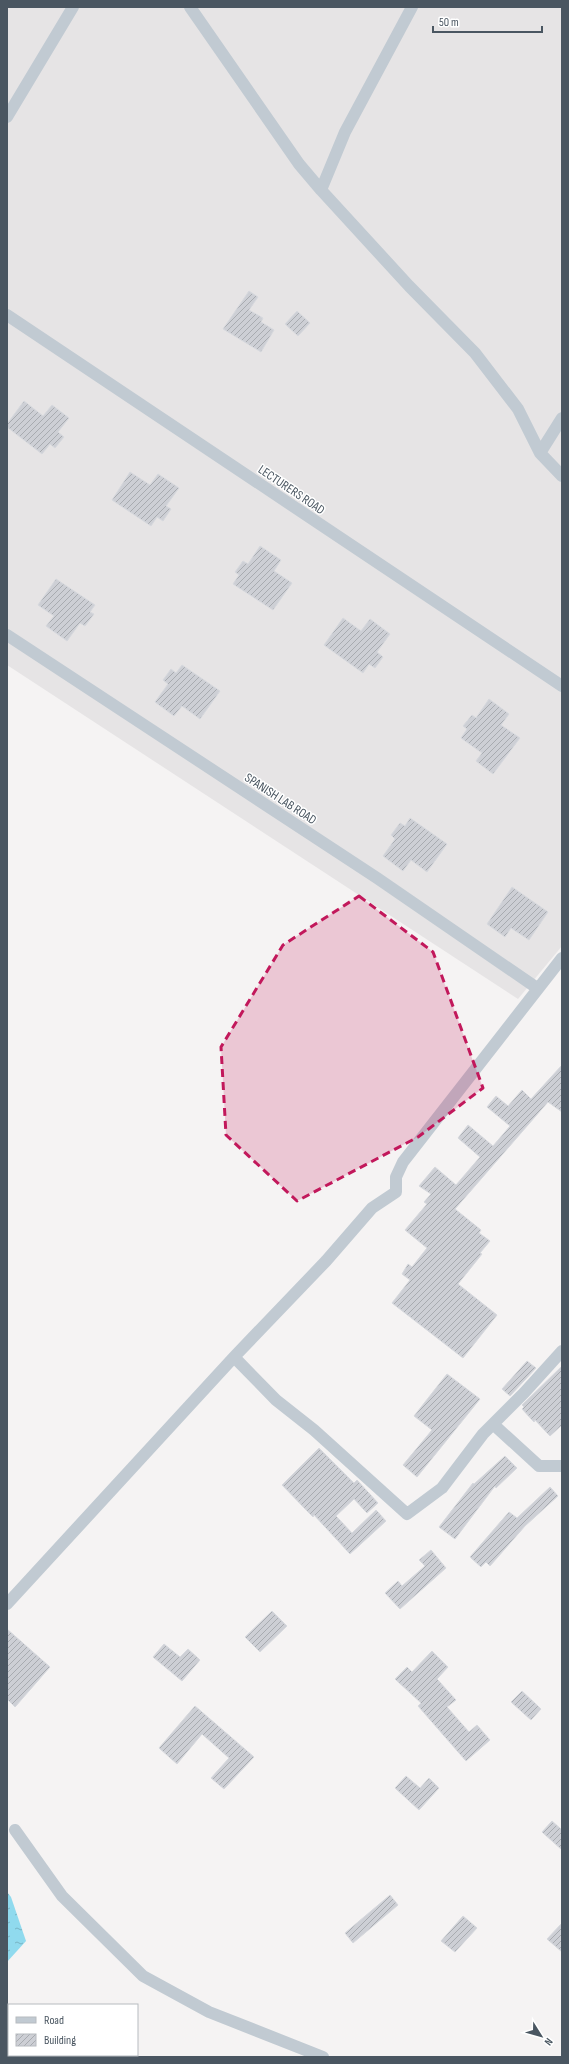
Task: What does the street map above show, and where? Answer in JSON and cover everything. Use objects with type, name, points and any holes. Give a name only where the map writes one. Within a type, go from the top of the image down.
[{"type":"street","points":[[7,117],[74,7]]},
{"type":"street","points":[[190,7],[299,164],[409,286],[475,353],[518,409],[540,453],[562,476]]},
{"type":"street","points":[[321,190],[345,132],[412,7]]},
{"type":"street","name":"LECTURERS ROAD","points":[[7,315],[562,686]]},
{"type":"street","points":[[540,453],[562,418]]},
{"type":"street","name":"SPANISH LAB ROAD","points":[[7,635],[370,874],[537,988]]},
{"type":"street","points":[[7,1604],[234,1357],[326,1261],[372,1208],[396,1192],[396,1177],[403,1162],[537,988],[562,958]]},
{"type":"street","points":[[234,1357],[276,1400],[314,1430],[407,1514],[442,1488],[483,1434],[562,1351]]},
{"type":"street","points":[[493,1424],[539,1466],[562,1466]]},
{"type":"street","points":[[14,1830],[62,1896],[143,1976],[209,2012],[324,2057]]},
{"type":"highlighted area","points":[[359,896],[433,952],[483,1088],[418,1137],[297,1201],[226,1135],[221,1047],[283,945]]},
{"type":"shaded area","points":[[7,7],[562,7],[562,946],[518,999],[7,665]]},
{"type":"water","points":[[7,1892],[11,1897],[26,1941],[7,1962]]},
{"type":"building","points":[[249,291],[258,297],[249,310],[263,318],[261,322],[274,330],[261,352],[223,329]]},
{"type":"building","points":[[297,311],[310,323],[298,336],[285,324]]},
{"type":"building","points":[[24,401],[43,416],[52,405],[69,418],[58,432],[64,437],[55,448],[50,444],[42,454],[7,427],[7,424]]},
{"type":"building","points":[[130,472],[150,485],[158,474],[179,488],[166,506],[171,509],[163,521],[157,517],[151,526],[112,500]]},
{"type":"building","points":[[260,546],[281,560],[274,571],[292,583],[273,610],[233,584],[239,575],[235,572],[243,561],[248,564]]},
{"type":"building","points":[[56,579],[95,605],[90,612],[94,614],[85,626],[80,623],[67,641],[46,626],[54,616],[38,605]]},
{"type":"building","points":[[343,618],[361,631],[370,619],[390,634],[377,652],[383,657],[375,668],[369,664],[363,673],[324,645]]},
{"type":"building","points":[[182,665],[220,691],[200,719],[182,706],[174,716],[155,702],[168,684],[163,680],[171,669],[176,673]]},
{"type":"building","points":[[489,699],[509,714],[501,725],[520,738],[493,774],[476,761],[482,753],[461,738],[467,729],[463,726],[472,715],[476,718]]},
{"type":"building","points":[[410,818],[447,844],[427,872],[411,860],[403,871],[383,856],[395,839],[391,835],[400,823],[405,826]]},
{"type":"building","points":[[512,887],[548,912],[529,940],[511,928],[505,937],[487,924]]},
{"type":"building","points":[[562,1065],[562,1112],[548,1102],[455,1209],[481,1230],[479,1233],[490,1241],[480,1253],[482,1254],[458,1284],[497,1315],[463,1358],[392,1303],[410,1280],[402,1274],[408,1264],[412,1267],[427,1248],[405,1230],[427,1204],[424,1202],[431,1194],[419,1186],[435,1167],[456,1185],[480,1157],[458,1138],[468,1125],[493,1146],[510,1126],[487,1107],[496,1096],[508,1106],[522,1090],[531,1099]]},
{"type":"building","points":[[527,1361],[536,1368],[510,1396],[502,1389]]},
{"type":"building","points":[[562,1366],[562,1425],[550,1436],[522,1409],[524,1407],[522,1405]]},
{"type":"building","points":[[447,1374],[480,1399],[417,1477],[403,1465],[432,1430],[414,1416]]},
{"type":"building","points":[[319,1448],[354,1483],[357,1480],[378,1503],[367,1513],[354,1499],[336,1516],[352,1533],[376,1510],[386,1521],[350,1554],[314,1515],[313,1517],[282,1485]]},
{"type":"building","points":[[505,1456],[517,1468],[496,1488],[495,1486],[455,1539],[439,1527],[473,1483],[474,1484]]},
{"type":"building","points":[[550,1487],[558,1496],[525,1526],[490,1566],[486,1562],[481,1567],[470,1557],[509,1512],[517,1518]]},
{"type":"building","points":[[431,1550],[446,1568],[400,1609],[385,1593],[398,1581],[402,1586],[425,1566],[419,1560]]},
{"type":"building","points":[[272,1611],[287,1626],[260,1652],[245,1637]]},
{"type":"building","points":[[7,1629],[50,1667],[15,1707],[7,1699]]},
{"type":"building","points":[[164,1644],[180,1657],[188,1649],[200,1660],[182,1681],[153,1657]]},
{"type":"building","points":[[432,1651],[448,1667],[437,1679],[456,1700],[447,1707],[469,1732],[477,1725],[490,1740],[466,1761],[418,1706],[421,1703],[395,1679],[407,1667],[412,1672]]},
{"type":"building","points":[[522,1691],[541,1709],[531,1720],[511,1702]]},
{"type":"building","points":[[195,1706],[254,1757],[224,1789],[211,1778],[229,1758],[202,1734],[177,1764],[159,1748]]},
{"type":"building","points":[[406,1776],[420,1788],[429,1778],[439,1788],[419,1810],[395,1788]]},
{"type":"building","points":[[552,1821],[562,1830],[562,1850],[542,1832]]},
{"type":"building","points":[[390,1895],[398,1905],[353,1943],[345,1933]]},
{"type":"building","points":[[463,1916],[477,1928],[455,1952],[441,1941]]},
{"type":"building","points":[[562,1923],[562,1952],[547,1939]]}]
